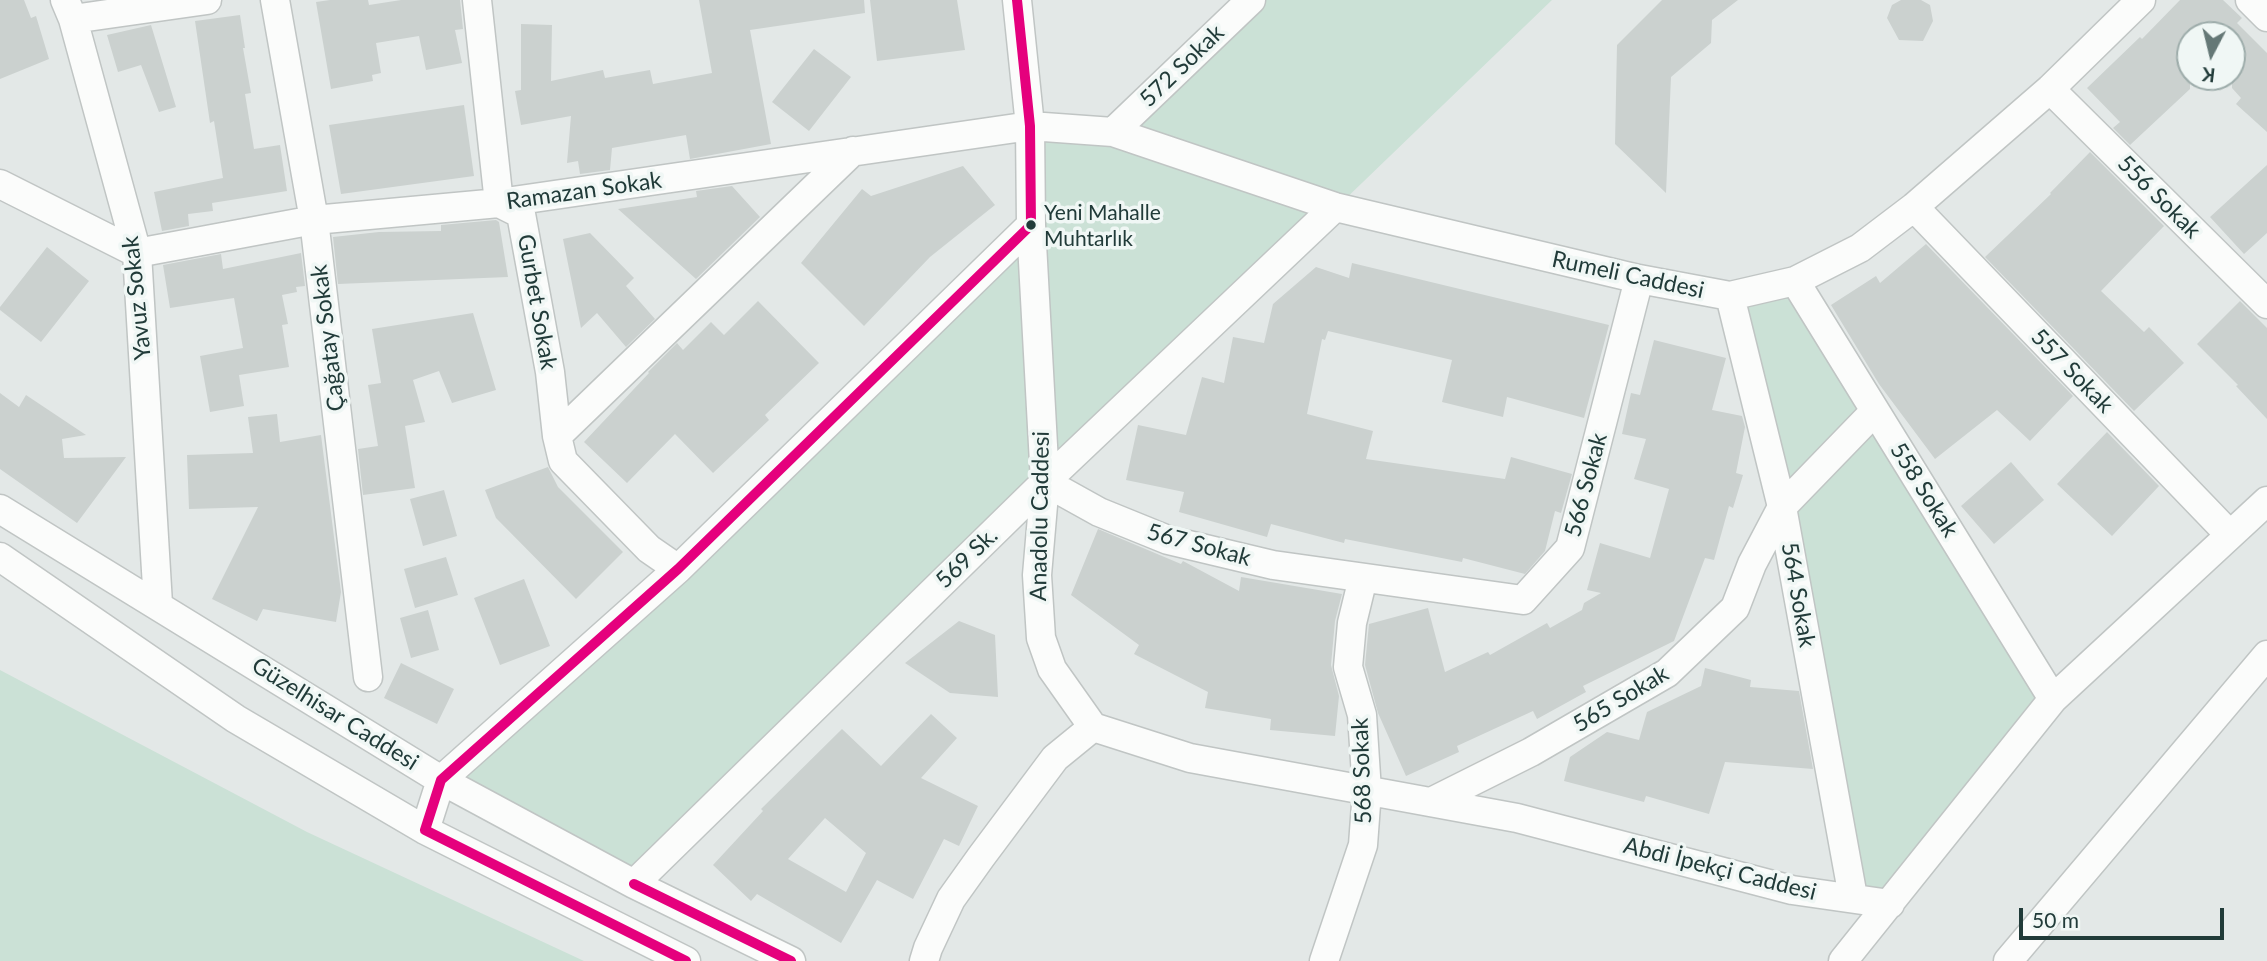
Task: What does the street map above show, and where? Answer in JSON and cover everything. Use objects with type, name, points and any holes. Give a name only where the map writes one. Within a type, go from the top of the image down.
[{"type":"street","points":[[69,9],[207,0]]},
{"type":"street","name":"Çağatay Sokak","points":[[275,0],[314,220],[368,677]]},
{"type":"street","points":[[477,0],[499,203]]},
{"type":"street","name":"Anadolu Caddesi","points":[[1017,0],[1030,126],[1031,225],[1045,482],[1037,575],[1041,638],[1052,669],[1093,727]]},
{"type":"street","name":"572 Sokak","points":[[1113,132],[1251,0]]},
{"type":"street","name":"Rumeli Caddesi","points":[[1030,126],[1113,132],[1335,207],[1639,279],[1730,296],[1795,281],[1860,248],[1914,207],[2050,89],[2141,0]]},
{"type":"street","points":[[2250,0],[2267,17]]},
{"type":"street","name":"Yavuz Sokak","points":[[69,9],[137,253],[158,604]]},
{"type":"street","name":"556 Sokak","points":[[2050,89],[2267,304]]},
{"type":"street","name":"Ramazan Sokak","points":[[137,253],[314,220],[499,203],[1030,126]]},
{"type":"street","points":[[557,436],[853,151]]},
{"type":"street","points":[[0,184],[137,253]]},
{"type":"street","name":"Gurbet Sokak","points":[[499,203],[521,214],[563,460],[649,549],[678,569]]},
{"type":"street","name":"569 Sk.","points":[[634,884],[1045,482],[1335,207]]},
{"type":"street","name":"557 Sokak","points":[[1914,207],[2230,535]]},
{"type":"street","points":[[425,830],[441,780],[678,569],[1031,225]]},
{"type":"street","name":"566 Sokak","points":[[1363,578],[1523,600],[1570,548],[1639,279]]},
{"type":"street","name":"558 Sokak","points":[[1795,281],[2053,699]]},
{"type":"street","name":"564 Sokak","points":[[1730,296],[1782,507],[1853,897]]},
{"type":"street","name":"565 Sokak","points":[[1431,802],[1531,752],[1667,673],[1735,608],[1752,564],[1782,507],[1875,411]]},
{"type":"street","name":"567 Sokak","points":[[1045,482],[1099,512],[1168,540],[1273,565],[1363,578]]},
{"type":"street","points":[[1843,961],[2053,699],[2267,501]]},
{"type":"street","name":"Güzelhisar Caddesi","points":[[0,509],[441,780],[634,884],[791,961]]},
{"type":"street","points":[[0,557],[236,719],[425,830],[686,961]]},
{"type":"street","name":"568 Sokak","points":[[1324,961],[1363,845],[1367,792],[1362,715],[1348,667],[1352,624],[1363,578]]},
{"type":"street","points":[[2008,961],[2267,655]]},
{"type":"street","points":[[924,961],[951,899],[974,867],[1055,758],[1093,727]]},
{"type":"street","name":"Abdi İpekçi Caddesi","points":[[1093,727],[1190,758],[1517,818],[1792,890],[1890,904]]},
{"type":"green space","points":[[1251,0],[1552,0],[634,884],[441,780],[1030,226],[1030,126],[1113,132]]},
{"type":"green space","points":[[1795,281],[2053,699],[1890,904],[1853,897],[1730,296]]},
{"type":"green space","points":[[0,670],[307,832],[584,961],[0,961]]},
{"type":"building","points":[[0,0],[24,0],[31,18],[36,16],[49,59],[0,79]]},
{"type":"building","points":[[368,0],[369,5],[401,0],[460,0],[463,29],[455,30],[462,63],[426,70],[419,36],[376,43],[381,73],[372,75],[373,81],[331,89],[316,2]]},
{"type":"building","points":[[699,0],[864,0],[865,13],[750,30],[771,144],[690,159],[686,135],[612,148],[610,170],[580,174],[578,161],[567,163],[571,116],[521,125],[515,91],[521,90],[521,24],[552,25],[551,81],[603,70],[605,78],[650,70],[653,84],[712,73]]},
{"type":"building","points":[[870,0],[957,0],[965,50],[877,61]]},
{"type":"building","points":[[1662,0],[1738,0],[1712,20],[1711,43],[1671,77],[1666,193],[1615,144],[1617,45]]},
{"type":"building","points":[[1901,0],[1921,0],[1930,5],[1933,21],[1923,41],[1899,40],[1887,18],[1892,5]]},
{"type":"building","points":[[2180,0],[2223,0],[2242,18],[2239,21],[2176,21],[2176,91],[2188,91],[2130,145],[2113,128],[2120,122],[2087,88],[2140,37],[2142,39]]},
{"type":"building","points":[[240,15],[251,93],[245,94],[254,149],[280,145],[287,191],[212,203],[213,211],[188,214],[189,226],[162,231],[154,192],[223,178],[214,121],[210,123],[195,21]]},
{"type":"building","points":[[151,25],[176,107],[159,112],[141,65],[118,72],[107,35]]},
{"type":"building","points":[[2246,32],[2267,53],[2267,132],[2236,104],[2241,98],[2235,91],[2246,91]]},
{"type":"building","points":[[814,49],[851,77],[809,131],[772,102]]},
{"type":"building","points":[[464,105],[474,176],[341,194],[329,125]]},
{"type":"building","points":[[2090,152],[2164,226],[2101,291],[2144,332],[2149,327],[2184,363],[2134,411],[1985,257],[2051,194]]},
{"type":"building","points":[[2267,165],[2267,233],[2244,254],[2210,217]]},
{"type":"building","points":[[963,166],[995,205],[930,257],[864,326],[801,263],[862,189],[871,196]]},
{"type":"building","points":[[732,186],[760,217],[696,279],[618,209],[697,197],[696,191]]},
{"type":"building","points":[[496,220],[499,222],[508,277],[338,284],[333,237],[379,232],[441,231],[441,225]]},
{"type":"building","points":[[590,233],[634,278],[626,286],[655,319],[626,347],[597,313],[581,328],[563,239]]},
{"type":"building","points":[[1926,244],[2073,396],[2030,441],[1997,410],[1935,459],[1879,384],[1831,305],[1876,276],[1880,283]]},
{"type":"building","points":[[47,247],[89,281],[41,342],[0,310],[0,307]]},
{"type":"building","points":[[301,253],[305,286],[296,287],[297,292],[282,295],[288,324],[282,325],[289,367],[239,375],[244,406],[210,412],[200,356],[243,348],[234,298],[170,308],[163,265],[221,254],[223,269]]},
{"type":"building","points":[[1352,263],[1609,325],[1584,418],[1507,397],[1503,417],[1442,402],[1452,360],[1328,331],[1325,340],[1322,339],[1307,414],[1373,431],[1366,459],[1505,479],[1511,457],[1572,474],[1561,513],[1555,511],[1545,551],[1525,574],[1463,558],[1462,562],[1345,539],[1344,543],[1271,524],[1267,537],[1179,512],[1184,492],[1126,480],[1138,425],[1186,435],[1202,377],[1224,383],[1233,337],[1264,343],[1273,304],[1316,267],[1349,278]]},
{"type":"building","points":[[758,301],[819,363],[765,415],[769,420],[713,473],[675,434],[627,483],[584,442],[677,343],[683,350],[711,322],[724,335]]},
{"type":"building","points":[[2240,301],[2267,328],[2267,419],[2197,344]]},
{"type":"building","points":[[473,313],[496,390],[452,403],[439,371],[413,380],[425,422],[405,426],[415,488],[363,495],[358,449],[378,446],[368,385],[381,383],[372,329]]},
{"type":"building","points":[[1654,340],[1726,358],[1712,410],[1742,416],[1745,427],[1736,473],[1743,475],[1733,508],[1729,506],[1714,560],[1705,558],[1674,641],[1583,686],[1586,692],[1537,719],[1533,711],[1457,746],[1459,752],[1406,776],[1378,713],[1365,665],[1369,624],[1428,608],[1445,672],[1488,652],[1490,655],[1547,623],[1550,628],[1582,610],[1584,603],[1601,593],[1587,590],[1600,543],[1650,558],[1669,489],[1634,479],[1646,439],[1622,434],[1631,393],[1640,395]]},
{"type":"building","points":[[0,393],[19,407],[26,395],[86,435],[62,439],[64,458],[126,457],[77,523],[0,469]]},
{"type":"building","points":[[277,414],[280,442],[321,435],[341,592],[336,622],[263,609],[257,621],[212,599],[258,507],[189,509],[187,455],[253,453],[248,417]]},
{"type":"building","points":[[2107,432],[2159,486],[2112,536],[2057,484]]},
{"type":"building","points":[[2011,462],[2044,500],[1994,544],[1961,506]]},
{"type":"building","points":[[548,467],[558,487],[623,552],[576,599],[496,518],[485,490]]},
{"type":"building","points":[[444,490],[457,536],[423,546],[410,499]]},
{"type":"building","points":[[1098,529],[1181,564],[1183,561],[1239,591],[1241,577],[1342,594],[1335,621],[1331,665],[1339,696],[1335,736],[1270,730],[1271,719],[1205,708],[1208,692],[1134,654],[1139,645],[1071,595]]},
{"type":"building","points":[[446,557],[458,595],[415,608],[404,569]]},
{"type":"building","points":[[524,579],[550,646],[500,665],[474,598]]},
{"type":"building","points":[[428,610],[439,650],[411,658],[400,618]]},
{"type":"building","points":[[959,621],[995,635],[998,697],[950,693],[905,663]]},
{"type":"building","points":[[401,663],[454,689],[437,724],[384,698]]},
{"type":"building","points":[[1705,668],[1751,680],[1750,687],[1799,691],[1813,769],[1725,762],[1709,814],[1646,796],[1644,802],[1564,781],[1570,757],[1607,732],[1639,740],[1647,712],[1701,686]]},
{"type":"building","points":[[931,714],[957,738],[921,778],[978,806],[959,846],[944,839],[913,899],[877,880],[841,943],[757,894],[751,901],[713,865],[763,811],[761,809],[842,729],[881,766]],"holes":[[[825,818],[866,853],[846,892],[788,859]]]},
{"type":"transit line","points":[[686,961],[425,830],[441,780],[678,569],[1031,225],[1030,126],[1017,0]]},
{"type":"transit line","points":[[634,884],[791,961]]},
{"type":"place","name":"Yeni Mahalle Muhtarlık","points":[[1031,225]]}]
